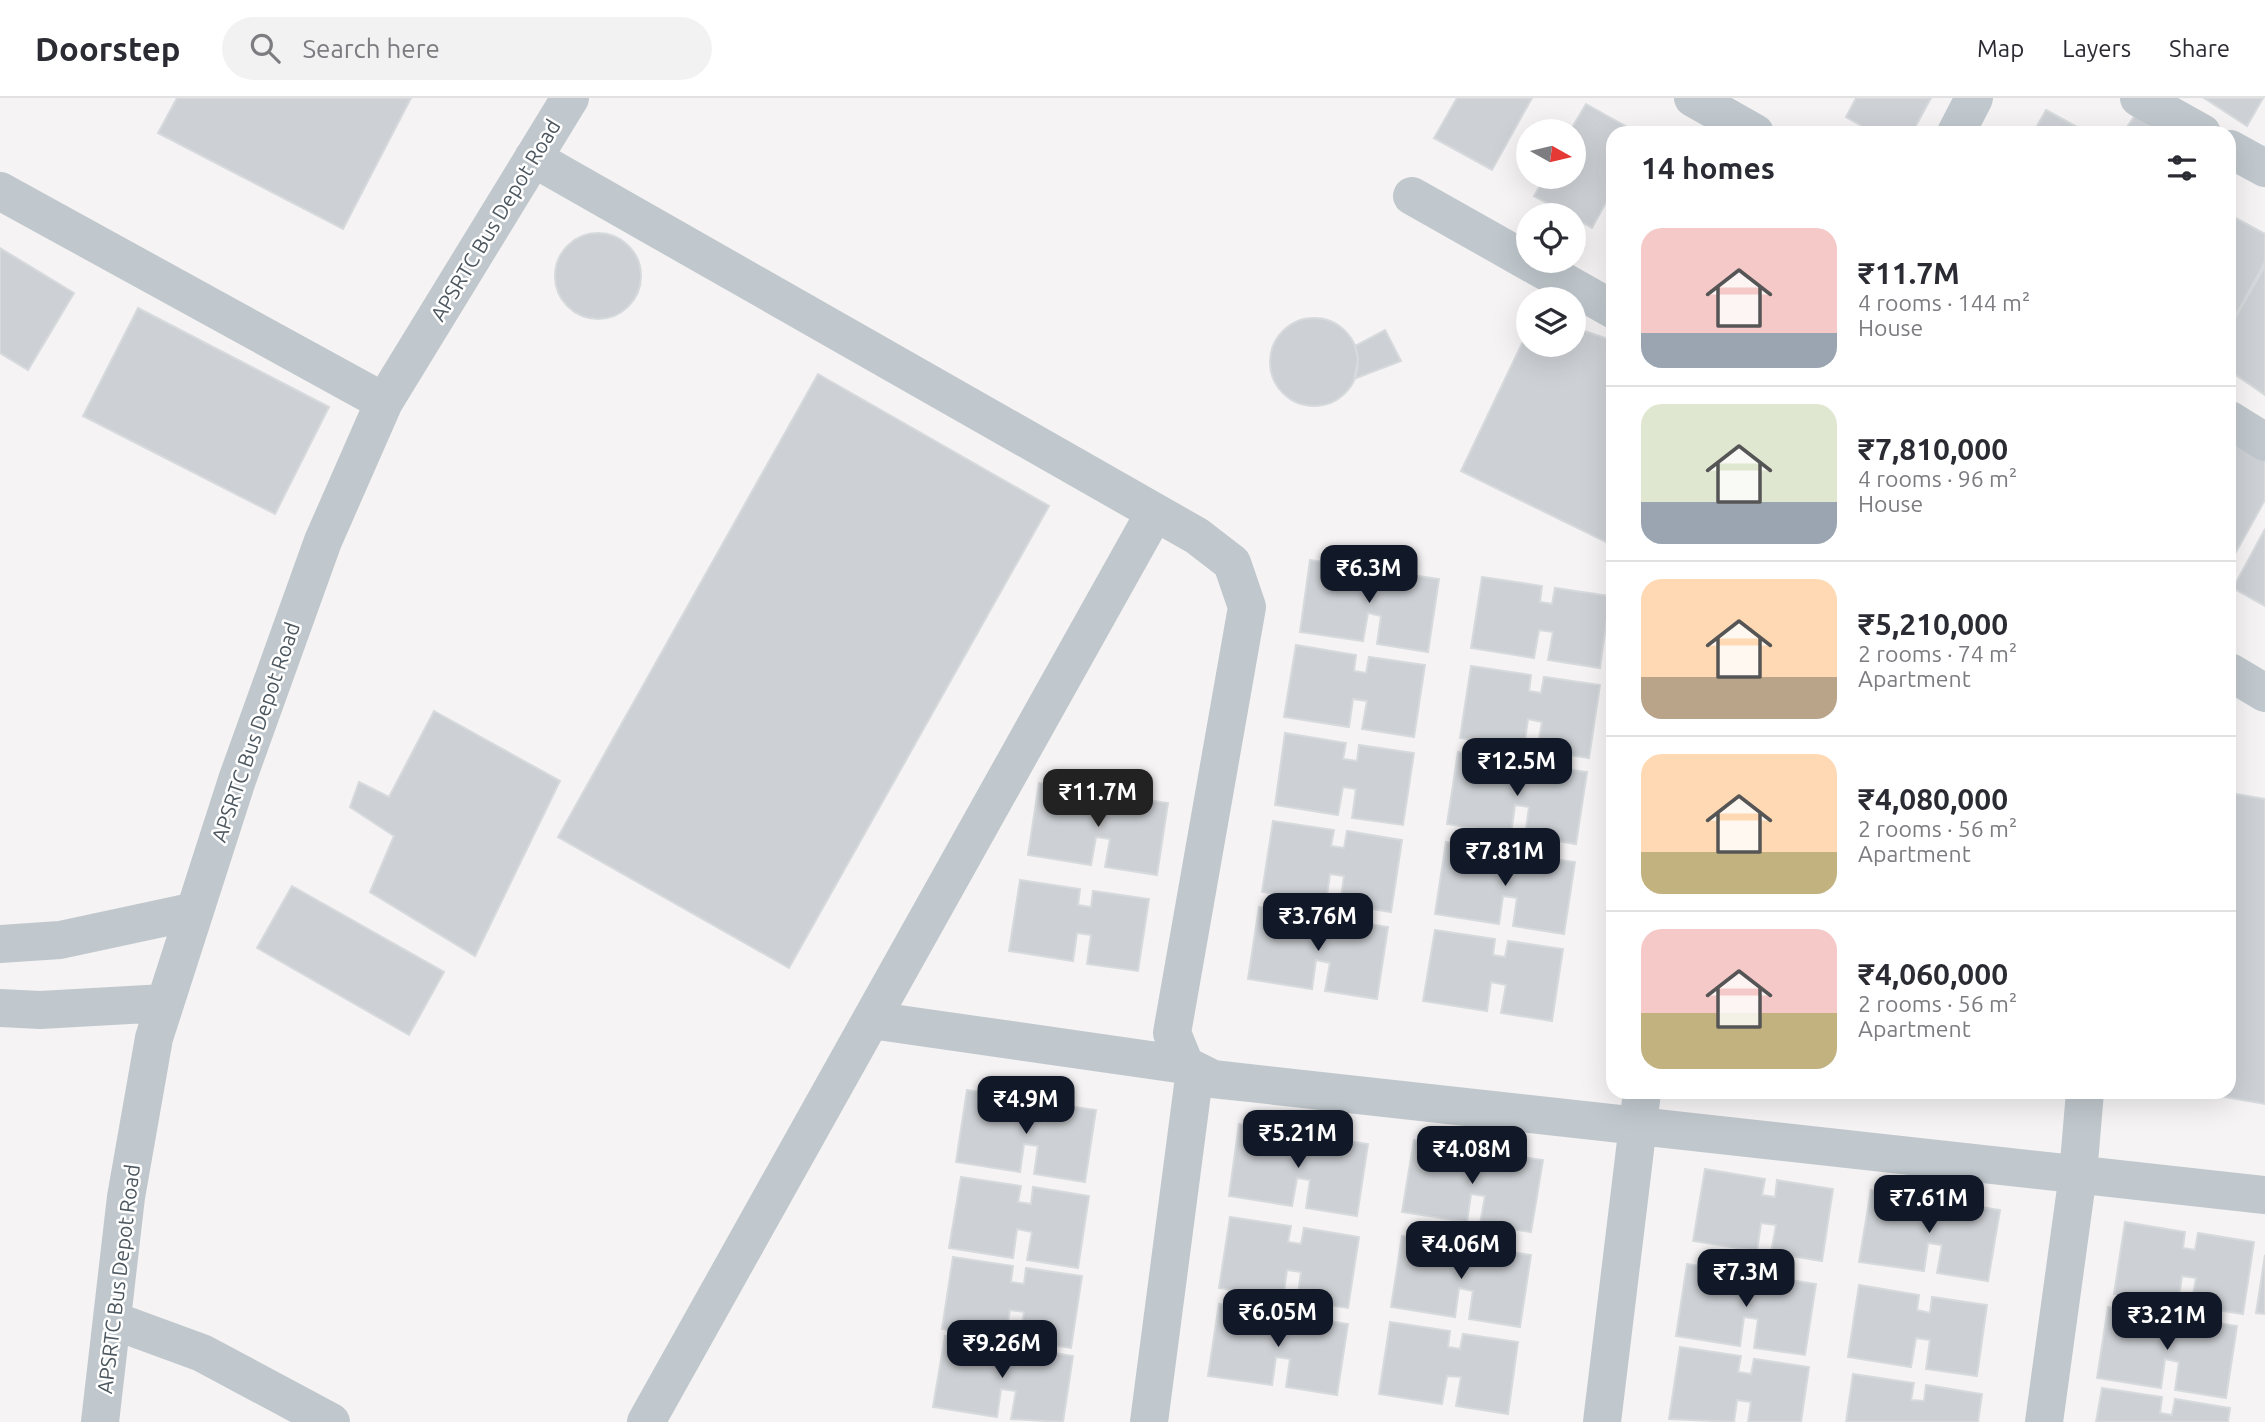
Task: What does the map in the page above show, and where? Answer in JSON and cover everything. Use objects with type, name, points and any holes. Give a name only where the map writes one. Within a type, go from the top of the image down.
[{"type":"street","name":"APSRTC Bus Depot Road","points":[[100,1422],[126,1197],[154,1038],[237,780],[323,541],[384,402],[570,98]]},
{"type":"street","points":[[1693,98],[1743,126]]},
{"type":"street","points":[[1960,126],[1974,98]]},
{"type":"street","points":[[2139,98],[2189,126]]},
{"type":"street","points":[[2236,152],[2265,168]]},
{"type":"street","points":[[533,158],[1197,536],[1232,563],[1247,607],[1172,1033],[1190,1068],[1149,1422]]},
{"type":"street","points":[[0,191],[384,402]]},
{"type":"street","points":[[1412,196],[1606,305]]},
{"type":"street","points":[[2236,424],[2265,442]]},
{"type":"street","points":[[646,1422],[1155,512]]},
{"type":"street","points":[[2236,676],[2265,693]]},
{"type":"street","points":[[0,944],[60,940],[195,911]]},
{"type":"street","points":[[0,1009],[40,1010],[165,1003]]},
{"type":"street","points":[[871,1020],[1190,1068],[1213,1079],[1640,1109],[2078,1174],[2265,1195]]},
{"type":"street","points":[[2044,1422],[2078,1174],[2084,1099]]},
{"type":"street","points":[[1602,1422],[1640,1109]]},
{"type":"street","points":[[112,1320],[202,1353],[331,1422]]},
{"type":"building","points":[[177,98],[411,98],[343,229],[158,133]]},
{"type":"building","points":[[1457,98],[1532,98],[1520,119],[1516,119],[1516,127],[1492,170],[1434,138]]},
{"type":"building","points":[[1856,98],[1931,98],[1916,126],[1862,126],[1846,117]]},
{"type":"building","points":[[2204,98],[2263,98],[2247,126]]},
{"type":"building","points":[[1586,104],[1625,126],[1606,126],[1606,203],[1592,228],[1586,225],[1586,203],[1547,203],[1534,196],[1538,189],[1586,189],[1586,119],[1577,119]]},
{"type":"building","points":[[2046,110],[2075,126],[2037,126]]},
{"type":"building","points":[[2136,114],[2152,126],[2128,126]]},
{"type":"building","points":[[2236,218],[2265,234],[2265,262],[2236,315]]},
{"type":"building","points":[[598,233],[622,240],[634,252],[641,276],[634,300],[622,312],[598,319],[574,312],[562,300],[555,276],[562,252],[574,240]]},
{"type":"building","points":[[0,248],[74,293],[28,370],[0,353]]},
{"type":"building","points":[[2265,266],[2265,395],[2236,375],[2236,317]]},
{"type":"building","points":[[138,308],[329,407],[275,514],[83,416]]},
{"type":"building","points":[[1314,318],[1331,322],[1345,331],[1354,345],[1358,362],[1354,379],[1345,393],[1331,402],[1314,406],[1297,402],[1283,393],[1274,379],[1270,362],[1274,345],[1283,331],[1297,322]]},
{"type":"building","points":[[1385,330],[1401,361],[1354,379],[1358,359],[1355,346]]},
{"type":"building","points":[[1586,331],[1606,338],[1606,542],[1461,471],[1516,356],[1586,357]]},
{"type":"building","points":[[818,374],[1049,506],[789,968],[558,837]]},
{"type":"building","points":[[2236,440],[2265,457],[2265,500],[2236,552]]},
{"type":"building","points":[[2265,529],[2265,606],[2236,590],[2236,582]]},
{"type":"building","points":[[1310,560],[1371,569],[1368,585],[1382,587],[1384,571],[1439,579],[1428,652],[1377,644],[1381,616],[1368,613],[1363,641],[1300,632]]},
{"type":"building","points":[[1482,577],[1542,586],[1540,602],[1552,604],[1555,588],[1606,595],[1606,625],[1600,668],[1548,660],[1553,632],[1539,630],[1534,658],[1471,648]]},
{"type":"building","points":[[1296,645],[1356,655],[1354,671],[1366,673],[1369,657],[1425,665],[1414,737],[1362,729],[1367,701],[1353,699],[1349,727],[1284,717]]},
{"type":"building","points":[[1471,666],[1531,675],[1529,691],[1541,693],[1544,677],[1600,685],[1589,758],[1537,750],[1542,722],[1528,719],[1524,747],[1460,738]]},
{"type":"building","points":[[434,711],[560,781],[475,956],[370,892],[394,836],[350,807],[359,782],[389,797]]},
{"type":"building","points":[[1285,733],[1346,743],[1343,759],[1357,761],[1359,745],[1414,753],[1403,825],[1352,818],[1356,789],[1343,787],[1338,815],[1275,805]]},
{"type":"building","points":[[1458,752],[1518,762],[1516,778],[1529,780],[1532,764],[1587,772],[1576,844],[1525,836],[1529,807],[1515,805],[1511,834],[1447,824]]},
{"type":"building","points":[[1039,783],[1099,792],[1097,809],[1109,811],[1112,795],[1168,803],[1157,875],[1105,867],[1110,839],[1096,837],[1091,865],[1028,855]]},
{"type":"building","points":[[2236,794],[2265,799],[2265,1104],[2236,1099]]},
{"type":"building","points":[[1273,821],[1334,830],[1331,846],[1344,848],[1347,831],[1402,840],[1391,912],[1340,904],[1344,876],[1330,874],[1326,902],[1262,892]]},
{"type":"building","points":[[1446,842],[1507,851],[1504,868],[1517,870],[1520,854],[1575,862],[1564,934],[1513,926],[1517,898],[1503,896],[1499,924],[1435,914]]},
{"type":"building","points":[[1020,880],[1080,889],[1078,905],[1091,907],[1093,891],[1149,899],[1138,971],[1087,964],[1091,935],[1077,933],[1073,961],[1009,951]]},
{"type":"building","points":[[292,886],[444,972],[409,1035],[257,948]]},
{"type":"building","points":[[1259,907],[1319,917],[1317,933],[1330,935],[1332,918],[1388,927],[1377,999],[1325,991],[1330,963],[1316,960],[1312,989],[1248,979]]},
{"type":"building","points":[[1435,930],[1495,939],[1493,955],[1505,957],[1508,941],[1563,949],[1552,1021],[1501,1013],[1506,985],[1491,982],[1487,1011],[1423,1001]]},
{"type":"building","points":[[967,1090],[1027,1099],[1025,1116],[1038,1118],[1040,1102],[1096,1110],[1085,1182],[1034,1174],[1038,1146],[1024,1144],[1020,1172],[956,1162]]},
{"type":"building","points":[[1239,1124],[1300,1133],[1297,1150],[1310,1151],[1313,1136],[1368,1144],[1357,1216],[1306,1208],[1310,1180],[1297,1178],[1292,1206],[1229,1196]]},
{"type":"building","points":[[1414,1140],[1474,1150],[1471,1166],[1484,1168],[1487,1152],[1543,1160],[1531,1232],[1480,1224],[1485,1196],[1471,1194],[1467,1222],[1402,1212]]},
{"type":"building","points":[[1705,1169],[1765,1179],[1762,1195],[1775,1197],[1777,1180],[1833,1189],[1822,1261],[1771,1253],[1776,1225],[1761,1223],[1757,1251],[1693,1241]]},
{"type":"building","points":[[961,1177],[1021,1186],[1018,1202],[1031,1204],[1033,1187],[1089,1196],[1078,1268],[1027,1260],[1032,1232],[1017,1229],[1013,1258],[949,1248]]},
{"type":"building","points":[[1871,1190],[1931,1199],[1928,1215],[1941,1217],[1944,1201],[2000,1210],[1988,1281],[1937,1273],[1942,1245],[1928,1243],[1924,1271],[1859,1262]]},
{"type":"building","points":[[1230,1217],[1291,1226],[1288,1242],[1301,1244],[1304,1228],[1359,1237],[1348,1308],[1297,1301],[1301,1272],[1287,1270],[1283,1299],[1219,1288]]},
{"type":"building","points":[[2125,1222],[2185,1232],[2183,1248],[2195,1250],[2198,1233],[2254,1242],[2243,1314],[2191,1306],[2196,1278],[2182,1276],[2178,1304],[2114,1294]]},
{"type":"building","points":[[1402,1236],[1463,1245],[1460,1261],[1473,1263],[1476,1247],[1531,1255],[1520,1327],[1469,1319],[1473,1291],[1459,1288],[1455,1317],[1391,1307]]},
{"type":"building","points":[[2265,1255],[2265,1314],[2256,1313]]},
{"type":"building","points":[[953,1257],[1013,1266],[1011,1282],[1024,1284],[1026,1268],[1082,1276],[1071,1348],[1020,1341],[1024,1312],[1010,1310],[1005,1338],[942,1329]]},
{"type":"building","points":[[1687,1264],[1747,1273],[1745,1289],[1758,1292],[1760,1275],[1816,1284],[1805,1355],[1754,1348],[1758,1319],[1744,1317],[1740,1346],[1676,1336]]},
{"type":"building","points":[[1859,1285],[1919,1295],[1917,1310],[1930,1313],[1932,1297],[1987,1305],[1977,1376],[1926,1369],[1930,1340],[1916,1338],[1911,1367],[1848,1357]]},
{"type":"building","points":[[1219,1304],[1280,1313],[1277,1329],[1290,1331],[1292,1315],[1348,1324],[1337,1395],[1286,1387],[1290,1359],[1276,1357],[1272,1385],[1208,1376]]},
{"type":"building","points":[[2108,1307],[2168,1316],[2166,1332],[2179,1334],[2181,1317],[2237,1326],[2226,1398],[2175,1390],[2179,1362],[2165,1359],[2161,1388],[2097,1378]]},
{"type":"building","points":[[1390,1322],[1450,1331],[1448,1347],[1460,1349],[1463,1334],[1518,1342],[1508,1414],[1456,1406],[1461,1377],[1447,1376],[1442,1404],[1379,1394]]},
{"type":"building","points":[[945,1336],[1005,1345],[1003,1361],[1015,1363],[1018,1347],[1073,1356],[1063,1422],[1011,1419],[1016,1391],[1001,1389],[997,1417],[933,1407]]},
{"type":"building","points":[[1680,1347],[1741,1356],[1738,1372],[1751,1374],[1754,1359],[1809,1367],[1801,1422],[1748,1422],[1751,1402],[1737,1400],[1734,1422],[1669,1419]]},
{"type":"building","points":[[1853,1374],[1914,1383],[1911,1400],[1924,1401],[1926,1385],[1982,1394],[1978,1422],[1846,1422]]},
{"type":"building","points":[[2102,1388],[2162,1397],[2160,1413],[2172,1415],[2175,1399],[2230,1408],[2228,1422],[2096,1422]]}]
